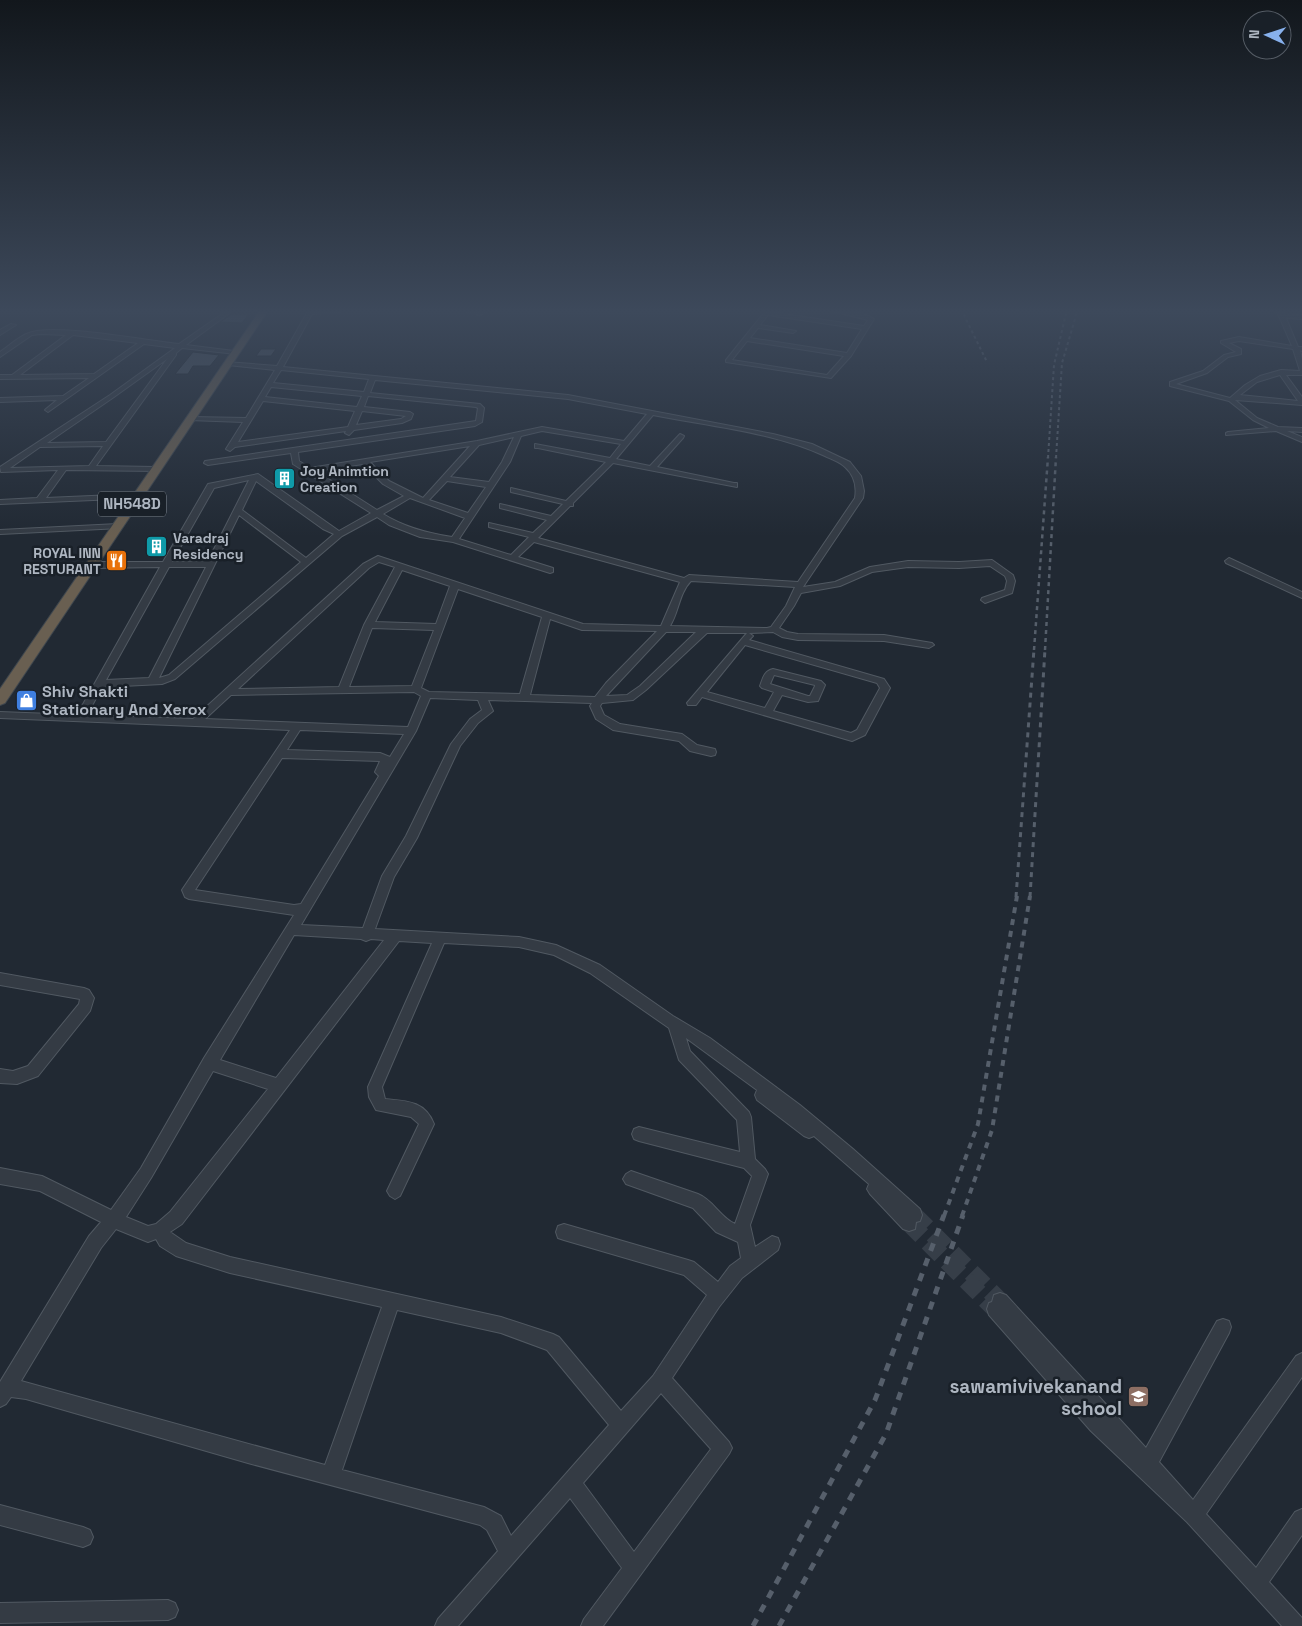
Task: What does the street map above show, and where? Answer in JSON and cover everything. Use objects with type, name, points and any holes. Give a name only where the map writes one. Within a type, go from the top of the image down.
[{"type":"highway","name":"NH548D","points":[[0,700],[213,385]]},
{"type":"street","points":[[48,410],[83,385]]},
{"type":"street","points":[[0,470],[124,385]]},
{"type":"street","points":[[91,468],[153,385]]},
{"type":"street","points":[[344,443],[370,385]]},
{"type":"street","points":[[444,385],[568,397],[791,440],[832,456],[854,470],[860,484],[859,498],[798,588],[790,606],[774,629]]},
{"type":"street","points":[[1172,385],[1233,399],[1302,403]]},
{"type":"street","points":[[1233,399],[1247,385]]},
{"type":"street","points":[[1290,385],[1302,403]]},
{"type":"street","points":[[223,461],[270,386],[481,406],[479,422],[475,424],[407,444],[365,461],[309,470]]},
{"type":"street","points":[[0,406],[3,400],[65,398]]},
{"type":"street","points":[[233,445],[406,420],[410,414],[262,399]]},
{"type":"street","points":[[1233,399],[1255,419],[1302,440]]},
{"type":"street","points":[[513,558],[570,504],[612,460],[652,412]]},
{"type":"street","points":[[191,419],[248,420]]},
{"type":"street","points":[[1228,434],[1274,428],[1302,430]]},
{"type":"street","points":[[208,463],[344,443],[476,443],[520,433],[551,429],[625,443]]},
{"type":"street","points":[[454,540],[506,462],[520,433]]},
{"type":"street","points":[[652,468],[680,436]]},
{"type":"street","points":[[424,501],[476,443]]},
{"type":"street","points":[[39,445],[109,444]]},
{"type":"street","points":[[538,446],[734,485]]},
{"type":"street","points":[[294,451],[296,462],[374,514],[392,523],[423,535],[454,540],[550,570]]},
{"type":"street","points":[[365,461],[372,473],[409,496],[470,517]]},
{"type":"street","points":[[0,470],[64,468],[155,469]]},
{"type":"street","points":[[40,500],[64,468]]},
{"type":"street","points":[[80,719],[208,489],[218,483],[255,476],[326,527],[339,534]]},
{"type":"street","points":[[153,681],[255,476]]},
{"type":"street","points":[[445,478],[491,486]]},
{"type":"street","points":[[514,490],[570,504]]},
{"type":"street","points":[[0,502],[137,496]]},
{"type":"street","points":[[99,684],[153,681],[172,677],[339,534],[409,496]]},
{"type":"street","points":[[503,506],[553,519]]},
{"type":"street","points":[[239,511],[307,562]]},
{"type":"street","points":[[492,525],[686,581],[696,577],[798,588],[837,584],[870,570],[894,566],[992,563],[1008,576],[1011,585],[1009,591],[1003,595],[985,600]]},
{"type":"street","points":[[0,532],[118,526]]},
{"type":"street","points":[[196,722],[374,560],[400,566],[582,627],[752,631],[774,629],[785,635],[798,637],[884,638],[929,646]]},
{"type":"street","points":[[1229,561],[1302,595]]},
{"type":"street","points":[[91,565],[210,564]]},
{"type":"street","points":[[342,691],[369,625],[400,566]]},
{"type":"street","points":[[686,581],[676,599],[670,621],[598,700],[595,706],[597,712],[608,724],[633,732],[682,738],[694,748],[711,752]]},
{"type":"street","points":[[416,689],[455,586]]},
{"type":"street","points":[[524,698],[547,614]]},
{"type":"street","points":[[369,625],[440,627]]},
{"type":"street","points":[[229,692],[416,689],[427,695],[482,698],[621,699],[634,695],[704,630]]},
{"type":"street","points":[[692,703],[752,631]]},
{"type":"street","points":[[700,693],[852,737],[861,732],[885,688],[881,681],[744,642]]},
{"type":"street","points":[[788,676],[795,657]]},
{"type":"street","points":[[773,672],[788,676],[820,684],[814,699],[811,700],[765,686],[767,678],[773,672]]},
{"type":"street","points":[[767,713],[780,691]]},
{"type":"street","points":[[3,1393],[95,1242],[122,1209],[194,1094],[209,1063],[292,930],[411,732],[427,695]]},
{"type":"street","points":[[366,936],[388,876],[411,838],[456,744],[474,721],[488,711],[482,698]]},
{"type":"street","points":[[0,715],[411,732]]},
{"type":"street","points":[[297,727],[188,890],[189,894],[294,910],[305,908]]},
{"type":"street","points":[[279,754],[386,759],[385,764],[326,868]]},
{"type":"street","points":[[292,930],[366,936],[519,942],[556,950],[595,969],[671,1023],[853,1166],[912,1219]]},
{"type":"street","points":[[0,1176],[42,1184],[112,1219],[148,1234],[160,1230],[176,1218],[395,936]]},
{"type":"street","points":[[395,1191],[427,1124],[425,1116],[420,1112],[381,1105],[376,1096],[375,1087],[440,938]]},
{"type":"street","points":[[0,979],[84,994],[87,998],[84,1007],[33,1071],[22,1077],[10,1078],[0,1076]]},
{"type":"street","points":[[671,1023],[684,1055],[744,1117],[748,1162]]},
{"type":"street","points":[[209,1063],[280,1086]]},
{"type":"street","points":[[639,1134],[748,1162],[760,1174],[742,1225],[750,1262]]},
{"type":"street","points":[[631,1179],[698,1202],[722,1226],[744,1237]]},
{"type":"street","points":[[160,1230],[166,1240],[182,1250],[230,1265],[501,1325],[553,1342],[621,1425]]},
{"type":"street","points":[[564,1232],[688,1268],[719,1294]]},
{"type":"street","points":[[445,1626],[508,1551],[661,1379],[736,1272],[772,1244]]},
{"type":"street","points":[[330,1476],[392,1301]]},
{"type":"street","points":[[1194,1515],[1097,1425],[998,1305],[1148,1463],[1296,1626]]},
{"type":"street","points":[[1148,1463],[1223,1326]]},
{"type":"street","points":[[1194,1515],[1302,1362]]},
{"type":"street","points":[[592,1626],[723,1448],[661,1379]]},
{"type":"street","points":[[3,1393],[26,1390],[484,1518],[494,1523],[508,1551]]},
{"type":"street","points":[[570,1482],[634,1568]]},
{"type":"street","points":[[0,1515],[83,1538]]},
{"type":"street","points":[[1257,1583],[1302,1519]]},
{"type":"street","points":[[0,1613],[168,1610]]},
{"type":"tunnel","points":[[914,1215],[1000,1301]]},
{"type":"tunnel","points":[[909,1223],[995,1309]]},
{"type":"railway","points":[[1048,458],[1053,385]]},
{"type":"railway","points":[[1056,458],[1061,385]]},
{"type":"railway","points":[[1034,650],[1048,457]]},
{"type":"railway","points":[[1045,650],[1056,457]]},
{"type":"railway","points":[[1016,897],[1034,649]]},
{"type":"railway","points":[[1030,897],[1045,649]]},
{"type":"railway","points":[[944,1216],[978,1124],[1017,896]]},
{"type":"railway","points":[[962,1216],[992,1130],[1030,896]]},
{"type":"railway","points":[[753,1626],[875,1400],[944,1215]]},
{"type":"railway","points":[[779,1626],[886,1434],[963,1215]]},
{"type":"place","name":"Joy Animtion Creation","points":[[284,479]]},
{"type":"place","name":"Varadraj Residency","points":[[157,546]]},
{"type":"place","name":"ROYAL INN RESTURANT","points":[[117,561]]},
{"type":"place","name":"Shiv Shakti Stationary And Xerox","points":[[26,700]]},
{"type":"place","name":"sawamivivekanand school","points":[[1138,1397]]}]
